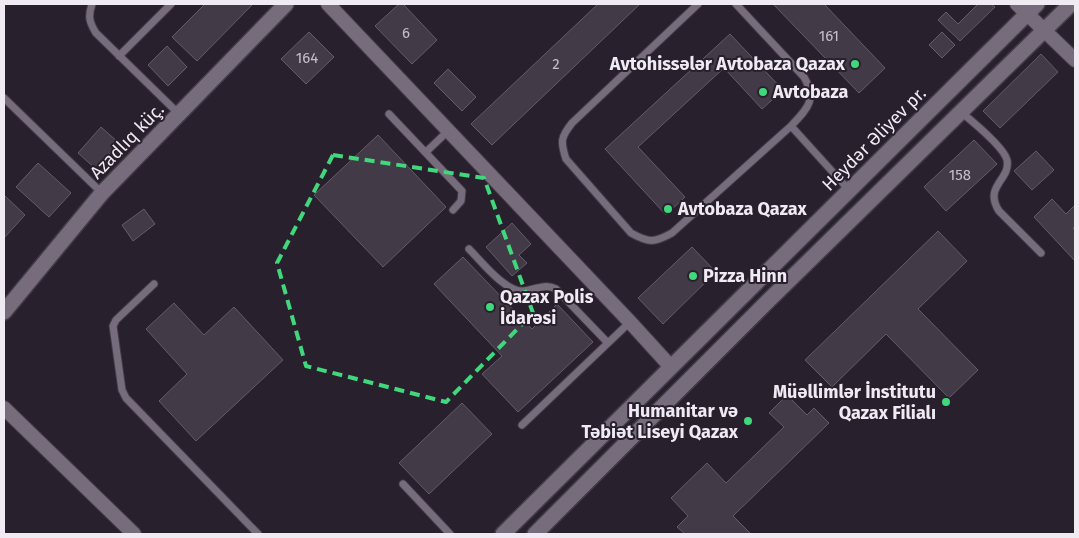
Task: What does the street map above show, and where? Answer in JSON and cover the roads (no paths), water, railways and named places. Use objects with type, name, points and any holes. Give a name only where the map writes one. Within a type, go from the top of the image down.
[{"type":"main road","name":"Azadlıq küç.","points":[[4,312],[102,193],[286,4]]},
{"type":"main road","points":[[535,534],[1070,4]]},
{"type":"main road","name":"Heydər Əliyev pr.","points":[[503,534],[849,190],[1027,7]]},
{"type":"main road","points":[[849,190],[865,205]]},
{"type":"street","points":[[328,4],[671,367]]},
{"type":"street","points":[[1027,7],[1044,29],[1075,60]]},
{"type":"street","points":[[4,408],[134,534]]},
{"type":"lane","points":[[92,4],[88,13],[90,24],[96,32],[179,115]]},
{"type":"lane","points":[[119,56],[171,4]]},
{"type":"lane","points":[[698,4],[572,122],[563,135],[562,146],[566,159],[631,233],[644,241],[658,241],[672,233],[792,126],[803,114],[810,102],[811,90],[804,77],[736,4]]},
{"type":"lane","points":[[4,98],[102,193]]},
{"type":"lane","points":[[961,111],[976,123],[1005,153],[1008,167],[993,196],[994,203],[999,211],[1040,253]]},
{"type":"lane","points":[[389,114],[462,191],[461,201],[453,210]]},
{"type":"lane","points":[[792,126],[849,190]]},
{"type":"lane","points":[[426,152],[448,131]]},
{"type":"lane","points":[[469,249],[507,287],[521,291],[549,285],[556,289],[608,344]]},
{"type":"lane","points":[[154,284],[116,320],[113,326],[122,390],[126,398],[258,534]]},
{"type":"lane","points":[[522,425],[630,322]]},
{"type":"lane","points":[[403,484],[450,534]]},
{"type":"place","name":"Avtohissələr Avtobaza Qazax","points":[[855,64]]},
{"type":"place","name":"Avtobaza","points":[[763,92]]},
{"type":"place","name":"Avtobaza Qazax","points":[[668,209]]},
{"type":"place","name":"Pizza Hinn","points":[[693,276]]},
{"type":"place","name":"Qazax Polis İdarəsi","points":[[490,307]]},
{"type":"place","name":"Müəllimlər İnstitutu Qazax Filialı","points":[[946,402]]},
{"type":"place","name":"Humanitar və Təbiət Liseyi Qazax","points":[[748,421]]}]
